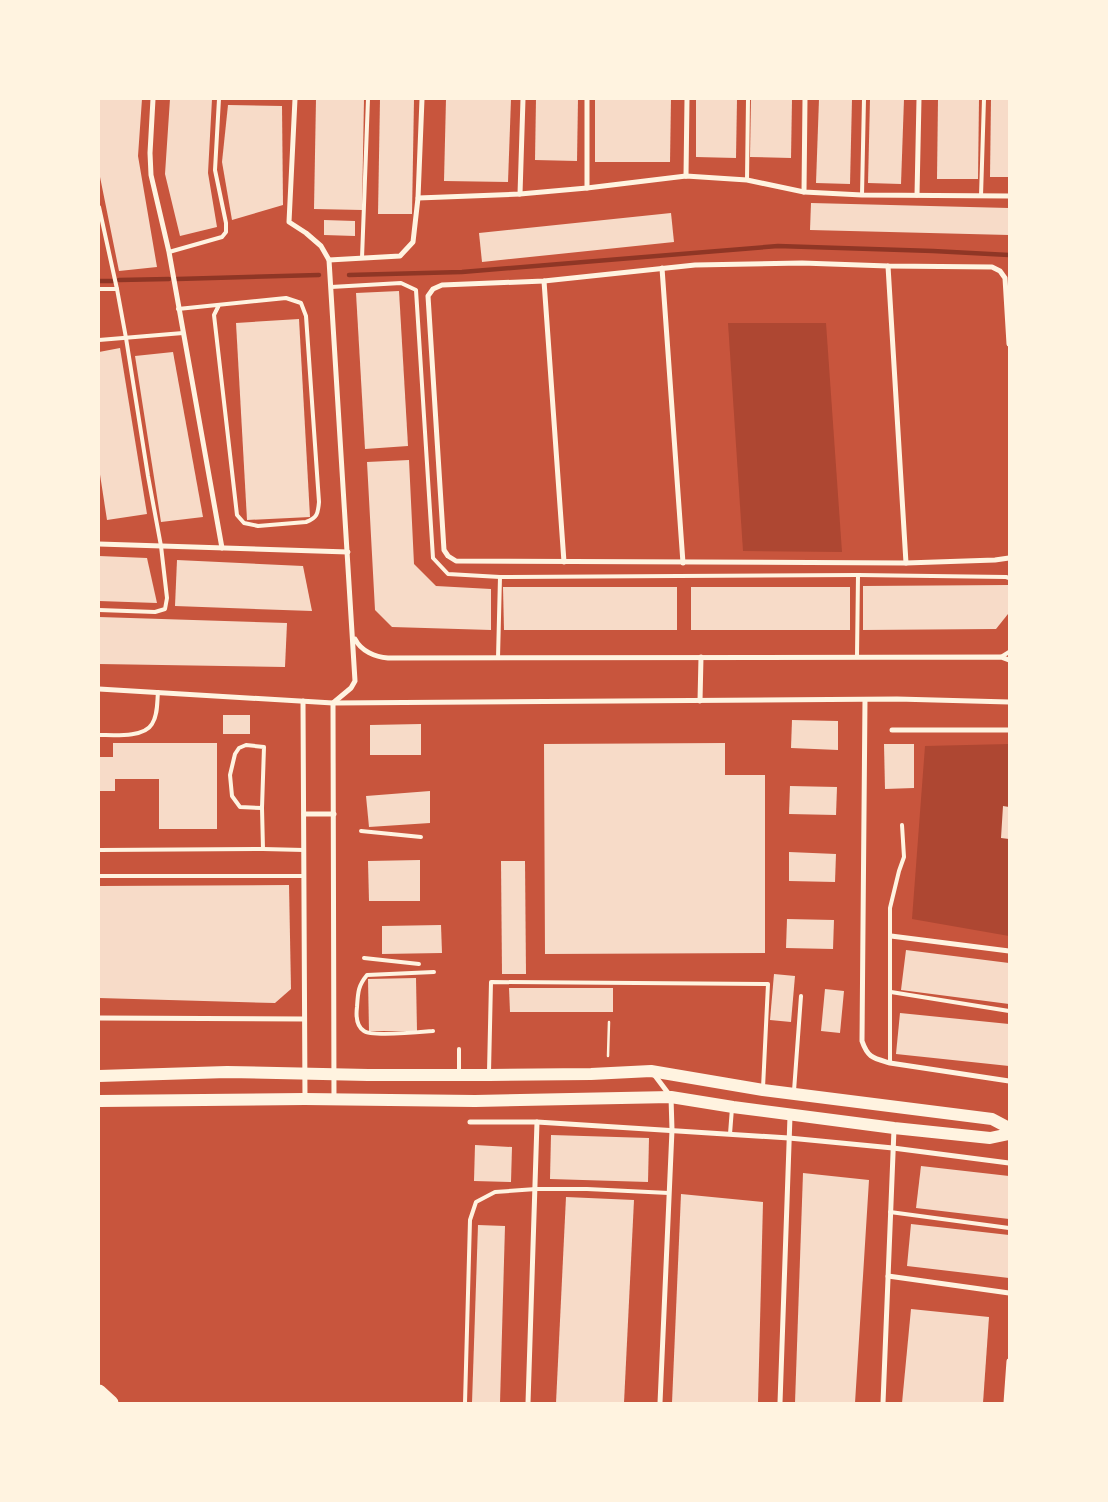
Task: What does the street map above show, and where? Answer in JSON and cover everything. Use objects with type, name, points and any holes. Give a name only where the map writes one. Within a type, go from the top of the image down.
[{"type":"highway","points":[[99,1392],[111,1403]]},
{"type":"main road","points":[[99,1076],[227,1072],[489,1075],[591,1074],[651,1071],[763,1090],[992,1119],[1009,1128]]},
{"type":"main road","points":[[99,1101],[305,1099],[475,1101],[671,1097],[732,1107],[894,1128],[990,1138],[1009,1134]]},
{"type":"street","points":[[153,99],[150,153],[151,175],[169,252],[222,548]]},
{"type":"street","points":[[296,99],[289,222],[321,246],[329,260],[348,552],[355,681],[351,688],[333,703]]},
{"type":"street","points":[[329,260],[400,256],[413,242],[418,198],[422,99]]},
{"type":"street","points":[[520,194],[523,99]]},
{"type":"street","points":[[587,99],[587,188]]},
{"type":"street","points":[[686,176],[687,99]]},
{"type":"street","points":[[804,99],[804,192]]},
{"type":"street","points":[[917,195],[919,99]]},
{"type":"street","points":[[418,198],[520,194],[686,176],[747,180],[804,192],[862,196],[1009,196]]},
{"type":"street","points":[[1009,344],[1005,278],[1000,271],[992,267],[802,263],[695,265],[544,281],[442,285],[433,289],[428,296],[444,550],[448,556],[456,561],[906,563],[1009,558]]},
{"type":"street","points":[[888,266],[906,563]]},
{"type":"street","points":[[662,268],[683,563]]},
{"type":"street","points":[[544,281],[564,562]]},
{"type":"street","points":[[99,544],[348,552]]},
{"type":"street","points":[[353,636],[357,644],[363,649],[370,654],[382,658],[1001,656],[1009,660]]},
{"type":"street","points":[[700,701],[701,656]]},
{"type":"street","points":[[99,689],[333,703],[865,700],[1009,702]]},
{"type":"street","points":[[865,700],[862,1041],[865,1050],[872,1058],[890,1063],[1009,1081]]},
{"type":"street","points":[[303,701],[305,1099]]},
{"type":"street","points":[[333,703],[334,1100]]},
{"type":"street","points":[[892,730],[1009,730]]},
{"type":"street","points":[[304,814],[334,814]]},
{"type":"street","points":[[891,936],[1009,951]]},
{"type":"street","points":[[99,1018],[304,1019]]},
{"type":"street","points":[[651,1071],[671,1097],[672,1130],[660,1403]]},
{"type":"street","points":[[780,1403],[790,1115]]},
{"type":"street","points":[[470,1122],[537,1122],[790,1138],[893,1148],[1009,1163]]},
{"type":"street","points":[[528,1403],[537,1122]]},
{"type":"street","points":[[883,1403],[894,1128]]},
{"type":"street","points":[[888,1276],[1009,1294]]},
{"type":"street","points":[[1006,1403],[1009,1361]]},
{"type":"lane","points":[[169,252],[222,237],[226,232],[226,223],[215,170],[219,99]]},
{"type":"lane","points":[[362,258],[368,99]]},
{"type":"lane","points":[[747,180],[748,99]]},
{"type":"lane","points":[[862,196],[864,99]]},
{"type":"lane","points":[[981,196],[984,99]]},
{"type":"lane","points":[[99,207],[126,338],[161,546],[167,598],[165,609],[155,612],[99,610]]},
{"type":"lane","points":[[331,287],[401,283],[416,290],[433,558],[448,574],[500,577],[858,575],[1009,578]]},
{"type":"lane","points":[[99,289],[117,288]]},
{"type":"lane","points":[[178,308],[219,304],[286,298],[301,303],[306,316],[320,502],[318,512],[313,520],[258,526],[244,523],[237,516],[214,315],[219,304]]},
{"type":"lane","points":[[99,340],[183,333]]},
{"type":"lane","points":[[857,656],[858,575]]},
{"type":"lane","points":[[498,658],[500,577]]},
{"type":"lane","points":[[1001,656],[1009,652]]},
{"type":"lane","points":[[99,735],[138,734],[152,725],[156,713],[158,692]]},
{"type":"lane","points":[[262,808],[240,807],[232,796],[230,775],[234,754],[239,748],[246,745],[264,747],[263,849]]},
{"type":"lane","points":[[890,1063],[890,908],[904,857],[902,825]]},
{"type":"lane","points":[[361,831],[421,838]]},
{"type":"lane","points":[[99,850],[304,850]]},
{"type":"lane","points":[[99,876],[304,876]]},
{"type":"lane","points":[[364,958],[418,964]]},
{"type":"lane","points":[[433,1031],[365,1033],[359,1026],[356,1012],[358,987],[367,974],[434,972]]},
{"type":"lane","points":[[489,1075],[491,982],[768,984],[763,1090]]},
{"type":"lane","points":[[891,992],[1009,1010]]},
{"type":"lane","points":[[794,1094],[802,996]]},
{"type":"lane","points":[[459,1049],[459,1074]]},
{"type":"lane","points":[[730,1134],[732,1107]]},
{"type":"lane","points":[[465,1403],[470,1220],[476,1202],[495,1192],[536,1189],[588,1189],[669,1193]]},
{"type":"lane","points":[[890,1212],[1009,1228]]},
{"type":"path","points":[[608,1056],[609,1022]]},
{"type":"shaded area","points":[[728,323],[826,323],[842,552],[743,551]]},
{"type":"shaded area","points":[[1009,744],[1009,936],[912,919],[925,746]]},
{"type":"building","points":[[100,99],[142,99],[138,156],[157,267],[119,271],[99,172]]},
{"type":"building","points":[[170,99],[212,99],[208,173],[217,227],[180,236],[165,174]]},
{"type":"building","points":[[316,99],[364,99],[362,210],[314,209]]},
{"type":"building","points":[[380,99],[414,99],[412,214],[378,214]]},
{"type":"building","points":[[446,99],[511,99],[508,182],[444,181]]},
{"type":"building","points":[[536,99],[578,99],[577,161],[535,160]]},
{"type":"building","points":[[595,99],[671,99],[670,162],[595,162]]},
{"type":"building","points":[[696,99],[737,99],[736,158],[696,157]]},
{"type":"building","points":[[751,99],[792,99],[791,158],[750,157]]},
{"type":"building","points":[[819,99],[852,99],[850,184],[816,183]]},
{"type":"building","points":[[870,99],[904,99],[901,184],[868,183]]},
{"type":"building","points":[[938,99],[979,99],[978,179],[937,179]]},
{"type":"building","points":[[991,99],[1009,99],[1009,177],[990,177]]},
{"type":"building","points":[[228,105],[282,106],[283,205],[232,220],[222,162]]},
{"type":"building","points":[[811,203],[1009,208],[1009,235],[810,230]]},
{"type":"building","points":[[671,213],[674,242],[482,262],[479,233]]},
{"type":"building","points":[[324,220],[355,221],[355,236],[324,235]]},
{"type":"building","points":[[399,291],[408,446],[365,449],[356,293]]},
{"type":"building","points":[[299,319],[310,517],[247,520],[236,323]]},
{"type":"building","points":[[120,348],[147,514],[107,520],[99,468],[99,352]]},
{"type":"building","points":[[173,352],[203,517],[161,522],[135,356]]},
{"type":"building","points":[[409,460],[414,564],[436,586],[491,589],[491,630],[392,627],[375,610],[367,462]]},
{"type":"building","points":[[99,556],[147,558],[157,603],[99,601]]},
{"type":"building","points":[[177,560],[303,566],[312,611],[175,606]]},
{"type":"building","points":[[1008,585],[1008,614],[996,629],[863,630],[863,586]]},
{"type":"building","points":[[503,587],[677,587],[677,630],[504,630]]},
{"type":"building","points":[[691,587],[850,587],[850,630],[691,630]]},
{"type":"building","points":[[99,617],[287,623],[285,667],[99,664]]},
{"type":"building","points":[[223,715],[250,715],[250,734],[223,734]]},
{"type":"building","points":[[792,720],[838,721],[838,750],[791,748]]},
{"type":"building","points":[[421,724],[421,755],[370,755],[370,725]]},
{"type":"building","points":[[113,743],[217,743],[217,829],[159,829],[159,779],[115,779],[115,791],[99,791],[99,757],[113,757]]},
{"type":"building","points":[[725,743],[725,775],[765,775],[765,953],[545,954],[544,744]]},
{"type":"building","points":[[884,744],[914,744],[914,788],[885,789]]},
{"type":"building","points":[[790,786],[837,787],[836,815],[789,814]]},
{"type":"building","points":[[430,791],[430,823],[369,827],[366,796]]},
{"type":"building","points":[[1003,806],[1009,807],[1009,839],[1001,838]]},
{"type":"building","points":[[789,852],[836,854],[835,882],[789,881]]},
{"type":"building","points":[[420,860],[420,901],[369,901],[368,861]]},
{"type":"building","points":[[501,861],[525,861],[526,974],[502,974]]},
{"type":"building","points":[[289,885],[291,989],[275,1003],[99,998],[99,886]]},
{"type":"building","points":[[787,919],[834,920],[833,949],[786,948]]},
{"type":"building","points":[[441,925],[442,953],[382,954],[382,926]]},
{"type":"building","points":[[906,950],[1009,963],[1009,1004],[901,990]]},
{"type":"building","points":[[774,974],[795,976],[791,1022],[770,1020]]},
{"type":"building","points":[[416,978],[417,1031],[369,1031],[368,979]]},
{"type":"building","points":[[509,988],[613,988],[613,1012],[510,1012]]},
{"type":"building","points":[[825,989],[844,991],[840,1033],[821,1031]]},
{"type":"building","points":[[900,1013],[1009,1024],[1009,1066],[896,1054]]},
{"type":"building","points":[[551,1135],[649,1138],[648,1182],[550,1179]]},
{"type":"building","points":[[475,1145],[512,1147],[511,1182],[474,1181]]},
{"type":"building","points":[[921,1166],[1009,1176],[1009,1219],[916,1208]]},
{"type":"building","points":[[803,1173],[869,1180],[855,1403],[795,1403]]},
{"type":"building","points":[[681,1194],[763,1202],[758,1403],[672,1403]]},
{"type":"building","points":[[566,1197],[634,1200],[624,1403],[556,1403]]},
{"type":"building","points":[[911,1224],[1009,1235],[1009,1278],[907,1266]]},
{"type":"building","points":[[478,1225],[505,1226],[500,1403],[472,1403]]},
{"type":"building","points":[[911,1309],[989,1317],[983,1403],[902,1403]]},
{"type":"waterway","points":[[349,275],[462,272],[778,246],[1009,255]]},
{"type":"waterway","points":[[177,279],[319,275]]},
{"type":"waterway","points":[[119,280],[169,279]]},
{"type":"waterway","points":[[99,281],[113,281]]}]
